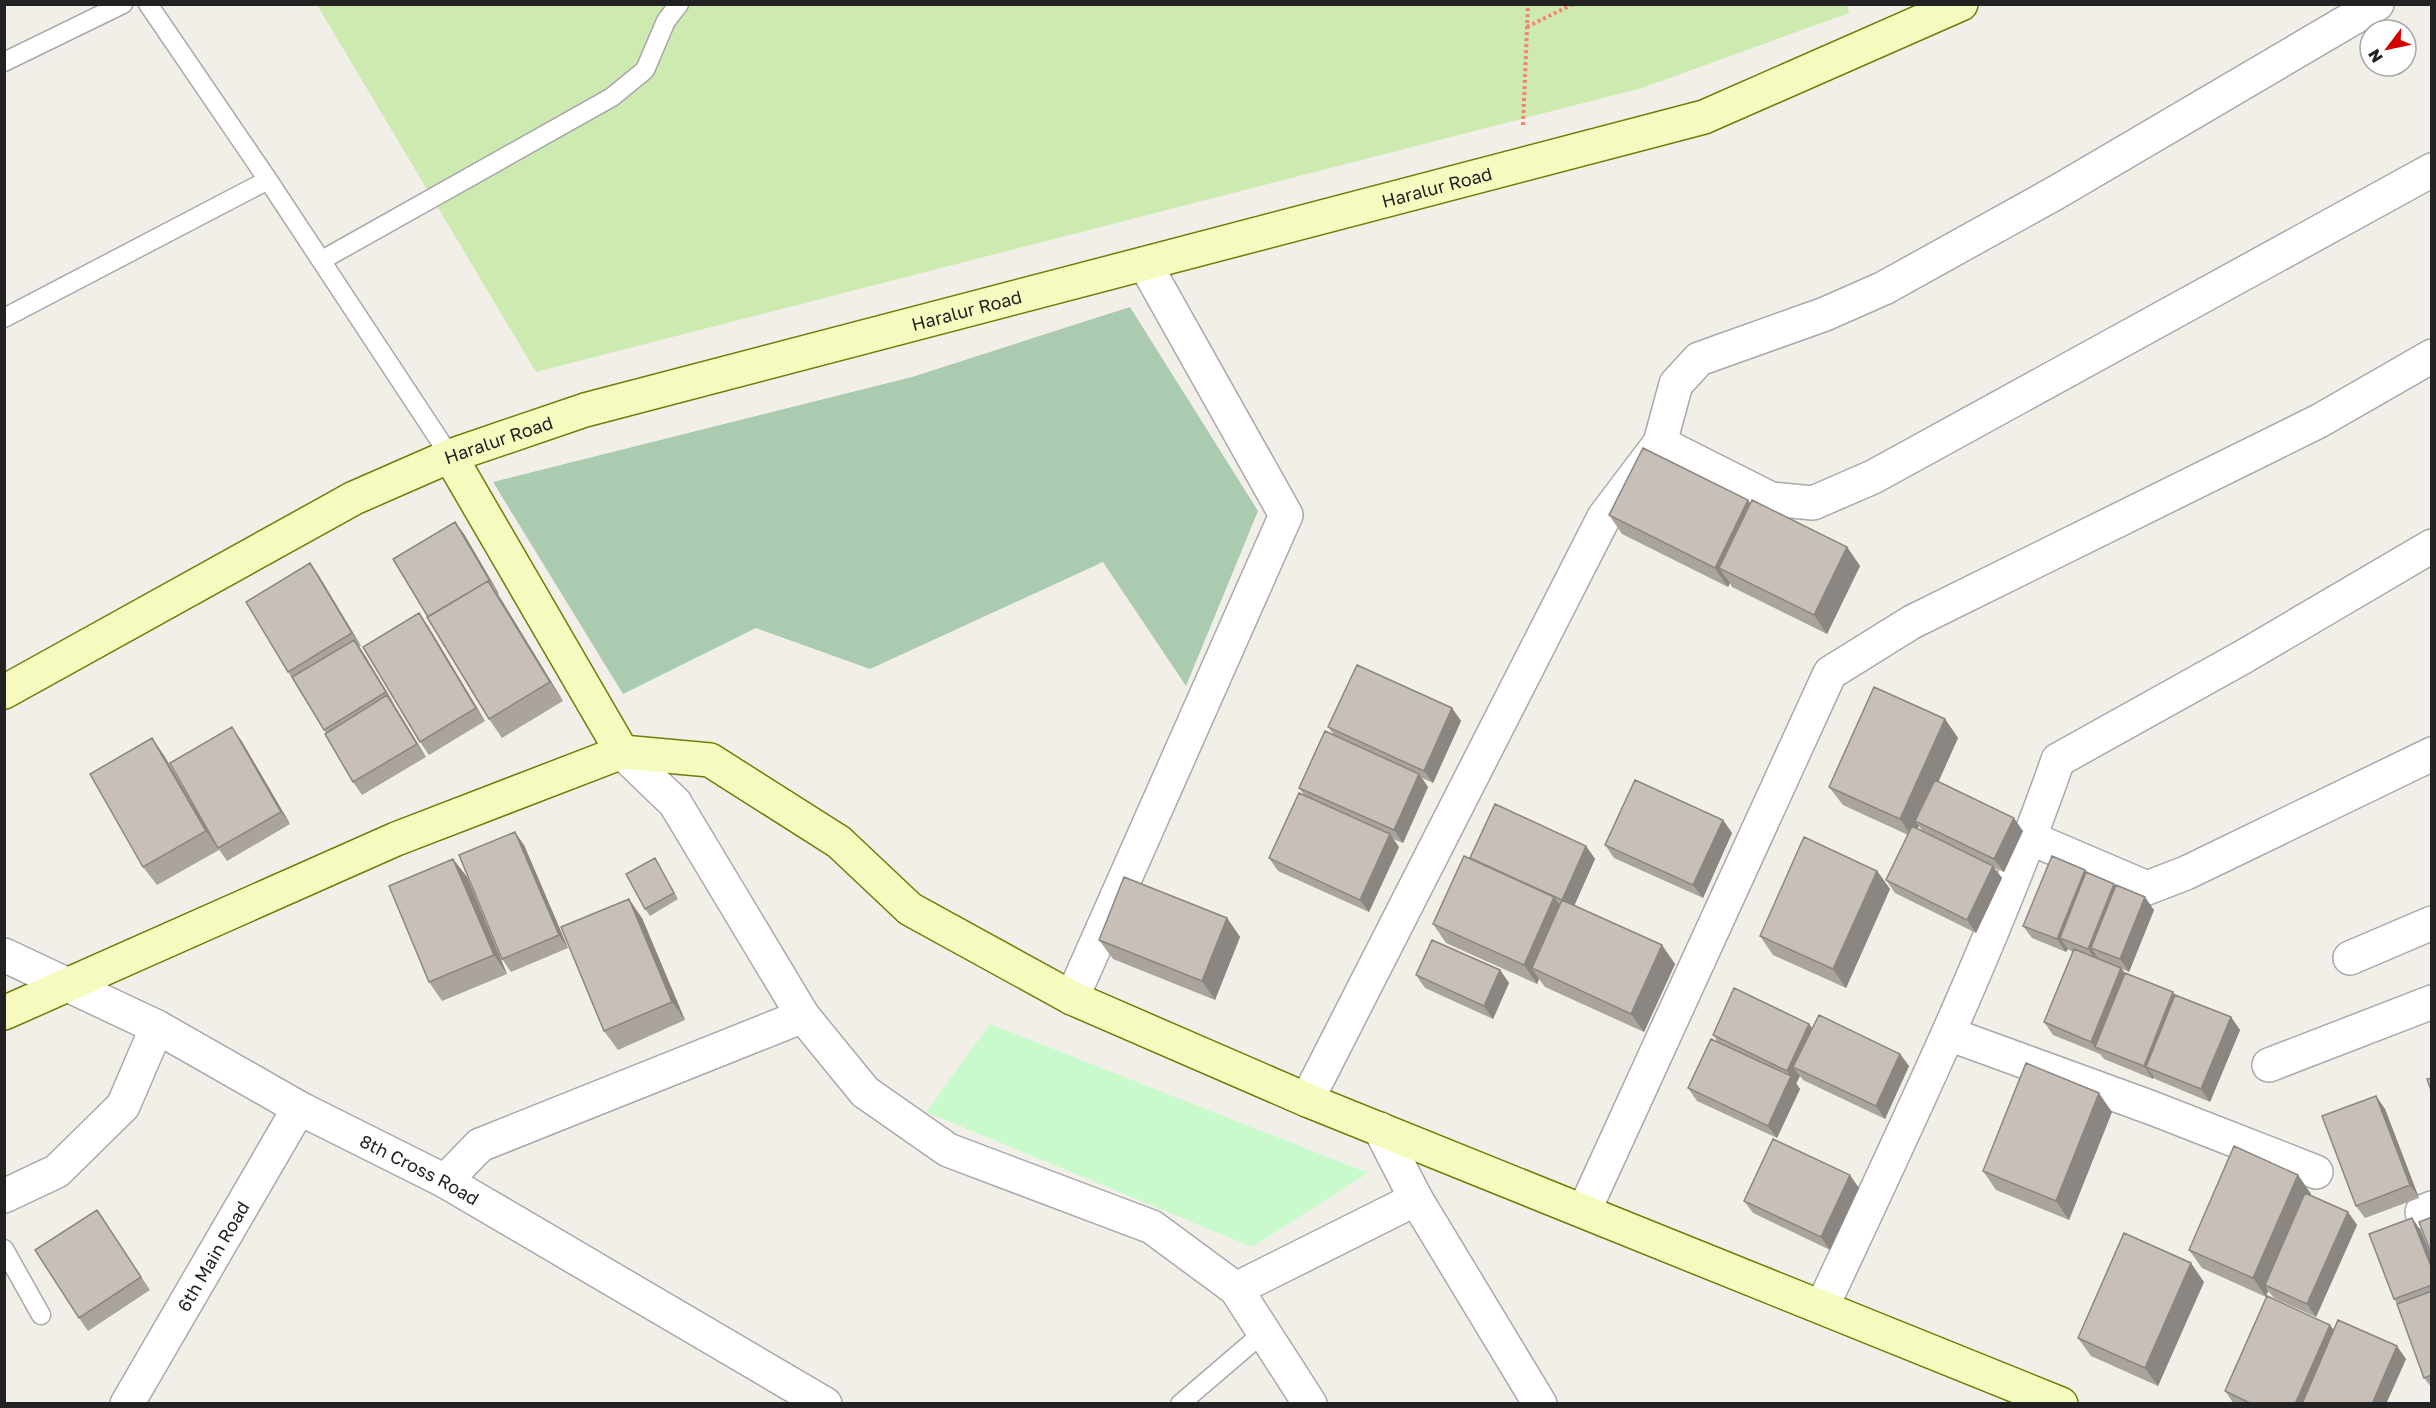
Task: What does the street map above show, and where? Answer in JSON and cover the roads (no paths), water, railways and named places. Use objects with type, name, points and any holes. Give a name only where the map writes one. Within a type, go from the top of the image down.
[{"type":"street","name":"Haralur Road","points":[[4,692],[354,498],[450,456],[585,410],[1704,117],[1961,4]]},
{"type":"street","points":[[1307,1100],[1605,517],[1660,443],[1676,384],[1699,359],[1825,314],[1884,288],[2057,192],[2377,4]]},
{"type":"street","points":[[1660,443],[1771,500],[1813,503],[1873,477],[2432,170]]},
{"type":"street","points":[[1072,998],[1286,515],[1145,264]]},
{"type":"street","points":[[1584,1211],[1830,673],[1912,622],[2319,421],[2432,356]]},
{"type":"street","points":[[450,456],[622,752],[675,803],[803,1016],[865,1092],[948,1150],[1152,1227],[1236,1289],[1310,1404]]},
{"type":"street","points":[[1822,1307],[1949,1034],[2031,838],[2058,760],[2243,657],[2432,546]]},
{"type":"street","points":[[4,1013],[396,839],[622,752],[710,760],[839,842],[910,909],[1072,998],[1307,1100],[2061,1404]]},
{"type":"street","points":[[2031,838],[2147,888],[2186,873],[2432,754]]},
{"type":"street","points":[[2350,958],[2432,923]]},
{"type":"street","name":"8th Cross Road","points":[[4,954],[157,1027],[299,1108],[445,1181],[825,1404]]},
{"type":"street","points":[[2269,1065],[2432,1002]]},
{"type":"street","points":[[445,1181],[480,1145],[803,1016]]},
{"type":"street","points":[[4,1196],[57,1171],[123,1106],[157,1027]]},
{"type":"street","points":[[1949,1034],[2152,1108],[2316,1172]]},
{"type":"street","name":"6th Main Road","points":[[127,1404],[299,1108]]},
{"type":"street","points":[[1380,1129],[1416,1199],[1540,1404]]},
{"type":"street","points":[[1236,1289],[1416,1199]]},
{"type":"lane","points":[[4,62],[123,4]]},
{"type":"lane","points":[[147,4],[322,260],[450,456]]},
{"type":"lane","points":[[322,260],[612,97],[645,70],[666,21],[679,4]]},
{"type":"lane","points":[[4,318],[268,180]]},
{"type":"lane","points":[[4,1249],[40,1315]]},
{"type":"lane","points":[[1180,1404],[1264,1332]]}]
